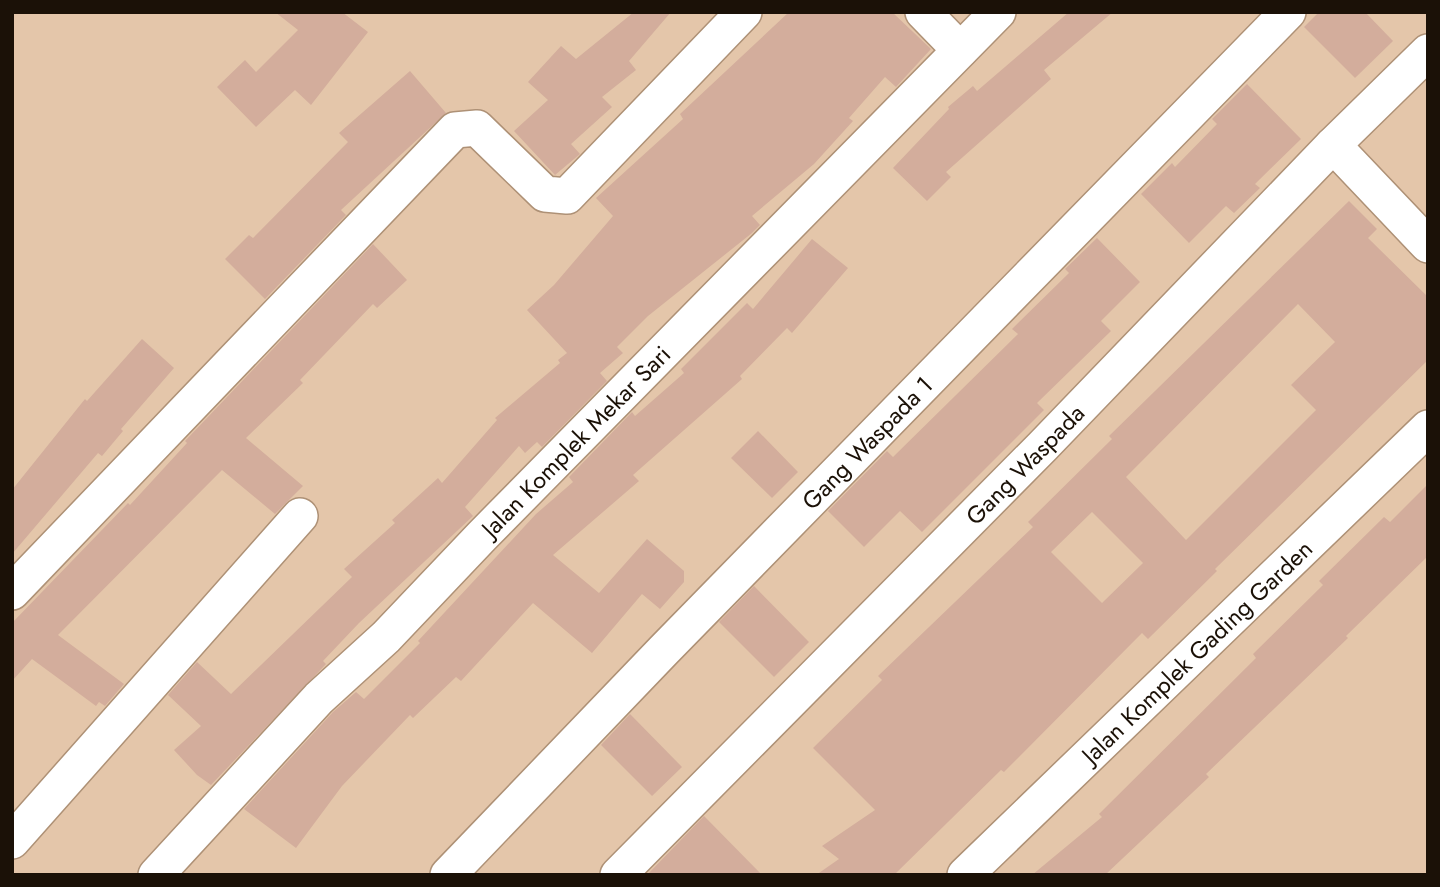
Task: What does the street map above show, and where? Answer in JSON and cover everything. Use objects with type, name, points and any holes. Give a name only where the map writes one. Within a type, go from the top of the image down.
[{"type":"street","points":[[12,592],[455,130],[477,128],[545,194],[567,196],[744,12]]},
{"type":"street","points":[[923,12],[960,50]]},
{"type":"street","name":"Jalan Komplek Mekar Sari","points":[[156,875],[319,698],[386,637],[998,12]]},
{"type":"street","name":"Gang Waspada 1","points":[[449,875],[663,651],[1288,12]]},
{"type":"street","name":"Gang Waspada","points":[[618,875],[1043,446],[1333,145],[1428,52]]},
{"type":"street","points":[[1333,145],[1428,245]]},
{"type":"street","name":"Jalan Komplek Gading Garden","points":[[965,875],[1428,428]]},
{"type":"street","points":[[12,841],[300,516]]},
{"type":"building","points":[[275,12],[342,12],[368,32],[311,105],[295,90],[256,127],[217,87],[245,60],[256,72],[298,30]]},
{"type":"building","points":[[634,12],[671,12],[629,61],[636,70],[602,97],[612,107],[571,144],[580,154],[555,175],[514,131],[548,100],[528,82],[561,46],[576,59]]},
{"type":"building","points":[[789,12],[892,12],[931,49],[896,87],[885,77],[849,118],[853,121],[814,164],[752,216],[760,225],[648,316],[617,347],[623,353],[600,373],[607,381],[542,447],[537,442],[525,453],[519,446],[465,507],[473,516],[359,623],[323,661],[326,664],[211,785],[197,775],[174,750],[201,726],[168,695],[197,662],[231,694],[352,577],[344,569],[395,523],[392,520],[438,478],[442,483],[497,420],[495,418],[560,363],[558,360],[567,353],[527,310],[554,285],[613,216],[596,198],[683,119],[680,114]]},
{"type":"building","points":[[1069,12],[1113,12],[1044,70],[1051,79],[946,172],[951,177],[927,201],[893,168],[948,107],[973,86],[977,91]]},
{"type":"building","points":[[1319,12],[1365,12],[1393,41],[1355,78],[1304,27]]},
{"type":"building","points":[[410,71],[446,113],[341,210],[346,215],[265,299],[225,259],[249,235],[253,238],[348,142],[339,133]]},
{"type":"building","points":[[1247,84],[1301,139],[1255,184],[1260,188],[1234,213],[1226,206],[1189,243],[1141,194],[1172,163],[1175,167],[1217,124],[1212,119]]},
{"type":"building","points":[[1349,201],[1377,229],[1368,238],[1428,297],[1428,360],[1215,569],[1217,571],[1148,639],[1142,633],[1004,772],[1001,770],[894,875],[816,875],[839,859],[822,846],[875,810],[813,748],[882,680],[878,676],[1033,527],[1028,522],[1112,439],[1109,436]],"holes":[[[1298,304],[1335,342],[1291,385],[1316,410],[1186,540],[1126,477]],[[1092,512],[1143,563],[1102,603],[1051,552]]]},
{"type":"building","points":[[1097,238],[1140,282],[1101,321],[1111,331],[1037,403],[1044,410],[922,532],[900,511],[864,547],[828,511],[887,451],[893,457],[1018,334],[1012,329],[1069,273],[1065,269]]},
{"type":"building","points":[[812,239],[848,268],[792,333],[787,328],[740,376],[742,379],[633,475],[639,481],[553,555],[599,593],[647,539],[684,571],[684,582],[660,609],[642,594],[592,653],[533,603],[461,681],[456,677],[413,718],[410,715],[342,786],[296,848],[244,809],[333,712],[356,692],[364,699],[420,643],[418,641],[536,514],[573,482],[569,477],[632,412],[635,416],[684,373],[681,369],[747,303],[753,309]]},
{"type":"building","points":[[373,244],[407,280],[377,308],[373,304],[300,380],[303,383],[246,438],[303,486],[275,514],[222,470],[58,635],[124,684],[105,706],[99,702],[96,706],[32,659],[12,681],[12,623],[128,503],[130,505],[187,443],[185,441]]},
{"type":"building","points":[[142,339],[174,368],[121,429],[123,431],[102,456],[98,453],[12,554],[12,490],[85,399],[87,401]]},
{"type":"building","points":[[758,431],[798,472],[772,498],[731,458]]},
{"type":"building","points":[[1428,484],[1428,556],[1346,636],[1348,638],[1206,774],[1209,777],[1105,875],[1032,875],[1102,817],[1099,814],[1256,658],[1253,654],[1323,585],[1319,581],[1384,517],[1390,522]]},
{"type":"building","points":[[754,586],[809,642],[774,677],[719,622]]},
{"type":"building","points":[[630,714],[682,767],[652,796],[601,745]]},
{"type":"building","points":[[704,816],[762,875],[647,875]]}]
